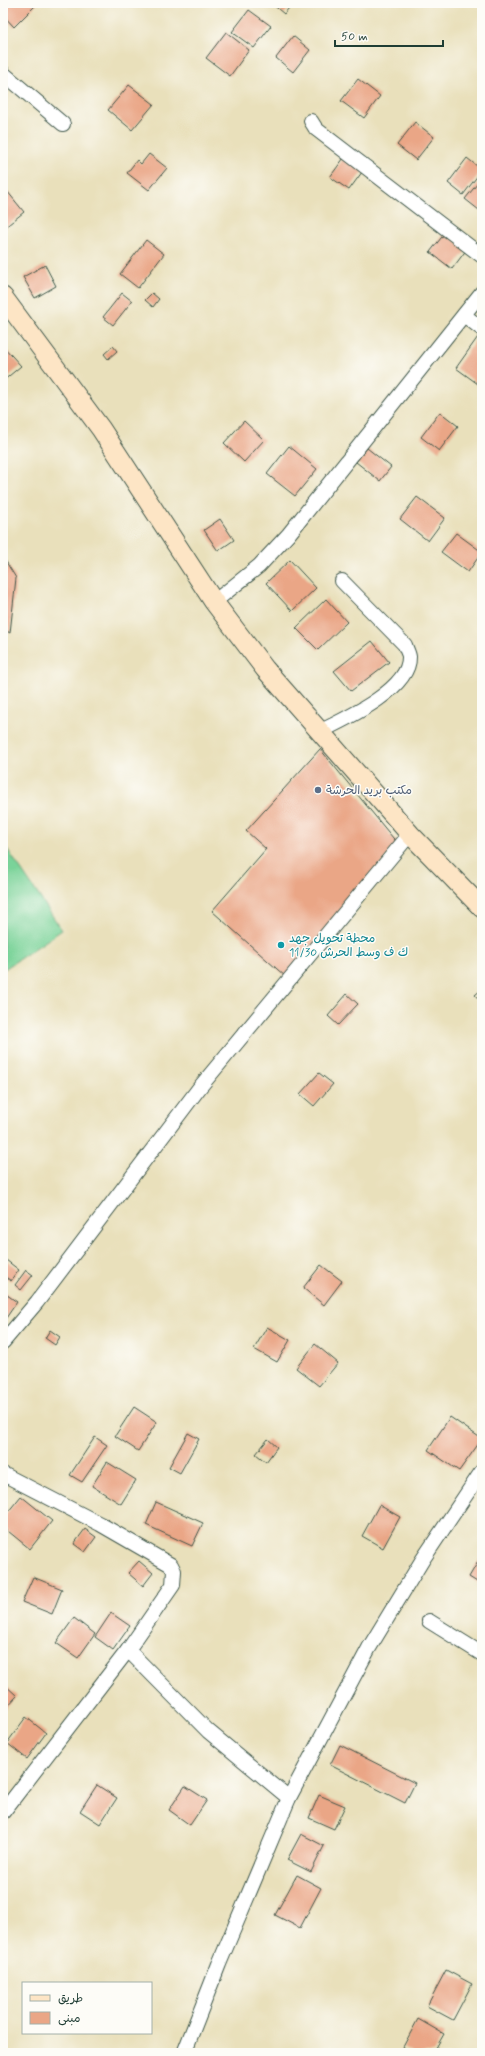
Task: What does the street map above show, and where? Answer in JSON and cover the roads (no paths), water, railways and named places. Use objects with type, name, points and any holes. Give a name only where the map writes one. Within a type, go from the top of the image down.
[{"type":"street","points":[[3,73],[63,124]]},
{"type":"street","points":[[311,121],[316,129],[482,256]]},
{"type":"street","points":[[214,602],[259,566],[288,535],[482,292]]},
{"type":"street","points":[[3,297],[101,429],[214,602],[265,669],[410,834],[482,908]]},
{"type":"street","points":[[464,315],[482,329]]},
{"type":"street","points":[[319,732],[354,715],[385,695],[398,682],[405,670],[409,658],[405,646],[342,581]]},
{"type":"street","points":[[3,1342],[42,1295],[200,1088],[410,834]]},
{"type":"street","points":[[184,2053],[219,1964],[289,1798],[369,1648],[423,1559],[482,1471]]},
{"type":"street","points":[[3,1474],[100,1524],[171,1565],[174,1571],[173,1585],[128,1650],[3,1812]]},
{"type":"street","points":[[429,1620],[482,1654]]},
{"type":"street","points":[[128,1650],[208,1731],[289,1798]]},
{"type":"place","name":"مكتب بريد الحرشة","points":[[318,790]]},
{"type":"place","name":"محطة تحويل جهد 11/30 ك ف وسط الحرش","points":[[281,945]]}]
